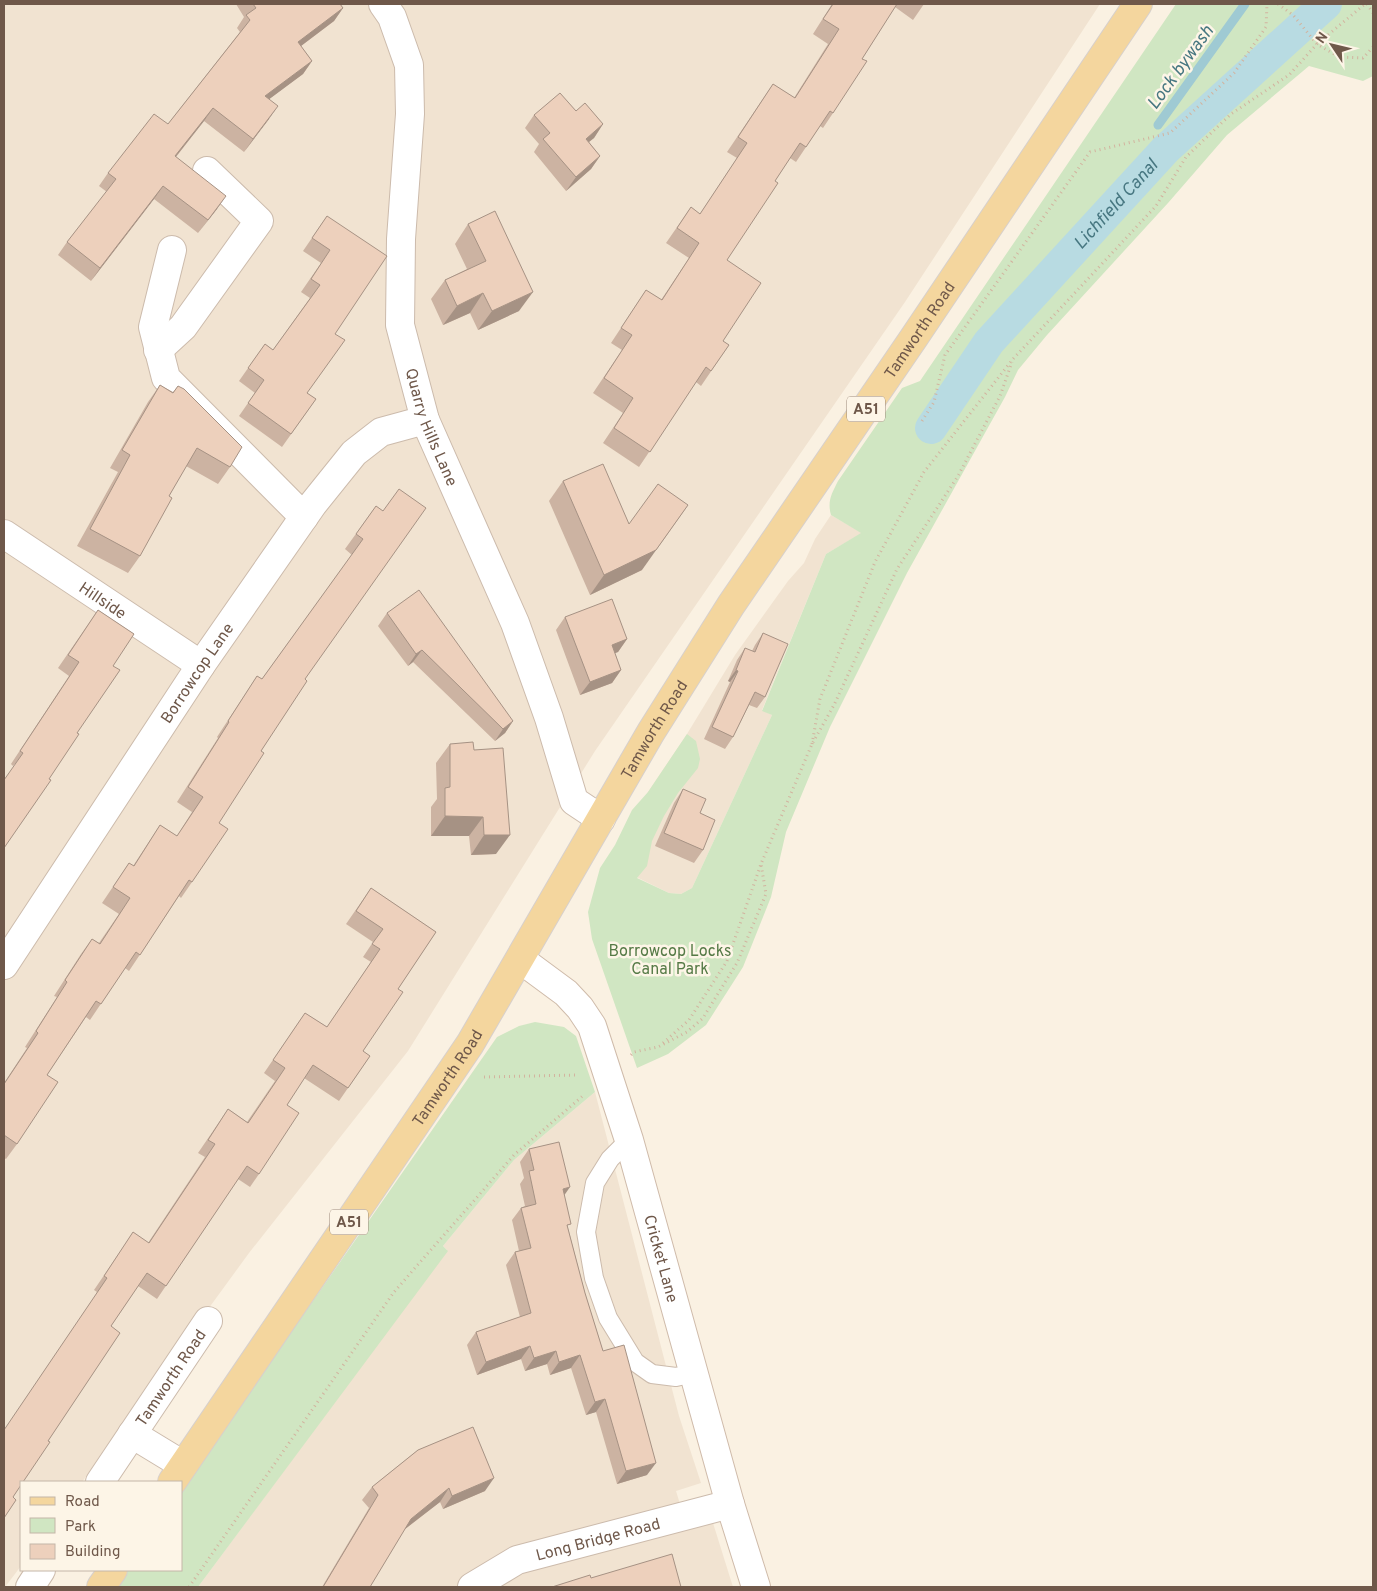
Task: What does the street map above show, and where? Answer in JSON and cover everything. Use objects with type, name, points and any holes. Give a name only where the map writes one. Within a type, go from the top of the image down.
[{"type":"main road","name":"Tamworth Road","points":[[178,1474],[470,1044],[651,732],[731,605],[914,339],[1138,4]]},
{"type":"main road","points":[[101,1587],[112,1571]]},
{"type":"street","name":"Quarry Hills Lane","points":[[383,4],[392,17],[409,65],[410,114],[401,239],[400,325],[425,420],[515,623],[549,718],[574,801],[601,818]]},
{"type":"street","points":[[158,350],[182,327],[259,221],[207,171]]},
{"type":"street","points":[[172,250],[153,327],[166,378],[304,517]]},
{"type":"street","name":"Borrowcop Lane","points":[[4,965],[201,665],[304,517],[354,453],[381,432],[425,420]]},
{"type":"street","name":"Hillside","points":[[4,534],[201,665]]},
{"type":"street","name":"Cricket Lane","points":[[520,959],[566,993],[580,1008],[592,1026],[629,1140],[730,1504],[756,1587]]},
{"type":"street","name":"Tamworth Road","points":[[101,1481],[208,1321]]},
{"type":"street","name":"Tamworth Road","points":[[132,1434],[178,1474]]},
{"type":"street","name":"Long Bridge Road","points":[[472,1587],[517,1560],[730,1504]]},
{"type":"street","points":[[30,1587],[41,1571]]},
{"type":"lane","points":[[629,1140],[610,1159],[595,1183],[586,1232],[594,1278],[608,1318],[635,1362],[652,1374],[676,1377],[694,1373]]},
{"type":"path","points":[[922,421],[934,402],[945,354],[1090,152],[1170,133],[1234,73],[1266,27],[1267,4]]},
{"type":"path","points":[[1278,4],[1293,15],[1317,44],[1339,57],[1364,58],[1373,47]]},
{"type":"path","points":[[812,744],[820,699],[875,562],[924,472],[1013,359],[1156,206],[1186,158],[1231,114],[1289,75],[1317,44],[1366,4],[1373,13]]},
{"type":"path","points":[[761,864],[766,894],[737,963],[703,1018],[687,1032],[658,1047],[689,1020],[726,961],[761,864],[812,744],[834,705],[897,569],[958,476],[1000,396],[1013,359]]},
{"type":"path","points":[[448,1077],[608,1074]]},
{"type":"path","points":[[189,1587],[394,1292],[514,1155],[608,1074]]},
{"type":"shaded area","points":[[4,4],[1100,4],[905,302],[595,751],[408,1051],[249,1253],[83,1481],[20,1481],[20,1567],[4,1587]]},
{"type":"shaded area","points":[[831,515],[862,533],[826,554],[762,710],[772,715],[692,888],[681,894],[669,893],[622,870],[648,792],[687,734],[735,655],[788,581],[804,563],[815,539]]},
{"type":"shaded area","points":[[595,1092],[679,1416],[701,1483],[676,1491],[688,1530],[713,1523],[733,1587],[198,1587],[447,1250],[443,1246],[514,1160]]},
{"type":"green space","name":"Borrowcop Locks Canal Park","points":[[1176,4],[1373,4],[1373,76],[1363,81],[1309,66],[1227,135],[1168,203],[1047,335],[1018,370],[1005,397],[907,573],[830,727],[786,832],[771,897],[743,967],[706,1025],[668,1054],[637,1068],[592,939],[588,912],[600,868],[615,845],[632,810],[648,792],[687,734],[696,741],[700,759],[698,768],[678,793],[664,816],[652,841],[647,866],[637,878],[669,893],[681,894],[692,888],[772,715],[762,711],[826,554],[861,533],[831,515],[830,501],[838,481],[902,388],[920,381]]},
{"type":"green space","points":[[535,1022],[564,1027],[576,1036],[595,1092],[514,1160],[443,1246],[448,1251],[198,1587],[116,1587],[127,1571],[182,1571],[182,1489],[497,1037],[519,1026]]},
{"type":"water","points":[[1309,4],[1339,4],[1291,45],[1289,38],[1281,30]]},
{"type":"building","points":[[253,4],[340,4],[343,8],[298,42],[312,61],[265,96],[278,106],[253,139],[213,108],[175,156],[226,196],[208,220],[163,186],[100,268],[67,242],[116,179],[108,173],[154,114],[168,124],[250,20],[246,15],[256,8]]},
{"type":"building","points":[[833,4],[897,4],[862,59],[867,61],[833,113],[830,111],[806,147],[800,143],[775,181],[778,183],[727,260],[761,283],[723,341],[729,345],[711,371],[706,367],[650,452],[614,428],[633,398],[604,378],[632,335],[621,328],[646,290],[662,300],[699,243],[677,228],[691,207],[700,214],[747,143],[738,137],[773,84],[795,98],[839,29],[823,19]]},
{"type":"building","points":[[560,93],[576,111],[585,103],[603,124],[586,139],[600,156],[576,177],[543,139],[550,133],[534,115]]},
{"type":"building","points":[[495,211],[533,292],[492,311],[483,293],[457,306],[445,280],[486,261],[468,224]]},
{"type":"building","points":[[327,216],[387,256],[335,334],[345,340],[307,393],[316,399],[291,434],[248,403],[264,380],[248,368],[265,344],[273,350],[320,285],[311,279],[330,250],[312,238]]},
{"type":"building","points":[[160,385],[173,393],[178,386],[184,389],[242,447],[230,467],[197,448],[169,496],[172,498],[140,556],[90,529],[130,455],[122,450]]},
{"type":"building","points":[[603,464],[629,524],[658,484],[688,505],[656,550],[604,575],[563,481]]},
{"type":"building","points":[[399,489],[426,508],[305,679],[307,681],[261,751],[264,753],[219,823],[228,829],[192,882],[189,880],[140,955],[136,952],[101,1004],[96,1001],[47,1075],[58,1082],[17,1144],[4,1135],[4,1084],[38,1033],[36,1031],[67,982],[65,980],[92,939],[100,944],[130,898],[113,887],[129,863],[134,866],[160,825],[177,836],[203,797],[188,787],[228,721],[257,676],[262,679],[363,539],[356,534],[376,506],[383,511]]},
{"type":"building","points":[[419,590],[513,721],[503,729],[422,650],[416,654],[387,613]]},
{"type":"building","points":[[612,599],[627,639],[612,645],[621,670],[590,682],[565,617]]},
{"type":"building","points":[[98,610],[134,634],[113,666],[120,670],[77,733],[79,734],[49,779],[51,780],[4,848],[4,780],[23,753],[20,751],[79,662],[68,655]]},
{"type":"building","points":[[763,633],[788,644],[765,697],[755,692],[733,737],[712,727],[738,671],[736,670],[745,648],[755,652]]},
{"type":"building","points":[[473,742],[474,750],[503,748],[510,835],[484,835],[483,817],[445,816],[445,788],[450,787],[450,744]]},
{"type":"building","points":[[683,789],[706,799],[700,813],[715,820],[703,850],[664,833]]},
{"type":"building","points":[[371,888],[436,932],[398,989],[403,992],[363,1051],[370,1056],[348,1088],[313,1065],[287,1105],[299,1113],[259,1174],[247,1166],[166,1286],[147,1273],[111,1326],[120,1333],[24,1481],[20,1481],[20,1486],[13,1497],[16,1500],[4,1518],[4,1430],[107,1278],[104,1276],[133,1232],[149,1243],[215,1144],[208,1140],[228,1109],[248,1123],[285,1068],[273,1060],[305,1013],[327,1027],[380,949],[372,944],[383,929],[356,911]]},
{"type":"building","points":[[559,1142],[570,1187],[563,1189],[571,1224],[567,1225],[585,1293],[603,1351],[624,1345],[656,1463],[626,1471],[605,1399],[595,1402],[580,1355],[559,1362],[556,1351],[534,1358],[530,1346],[486,1362],[476,1332],[531,1313],[515,1252],[531,1248],[521,1208],[536,1204],[529,1171],[534,1170],[529,1149]]},
{"type":"building","points":[[473,1427],[494,1478],[452,1496],[449,1488],[411,1519],[370,1587],[323,1587],[378,1495],[372,1487],[418,1450]]},
{"type":"building","points":[[672,1554],[681,1587],[552,1587],[590,1575],[591,1578]]},
{"type":"waterway","name":"Lock bywash","points":[[1158,125],[1245,4]]},
{"type":"waterway","name":"Lichfield Canal","points":[[931,428],[989,342],[1166,149],[1326,4]]}]
